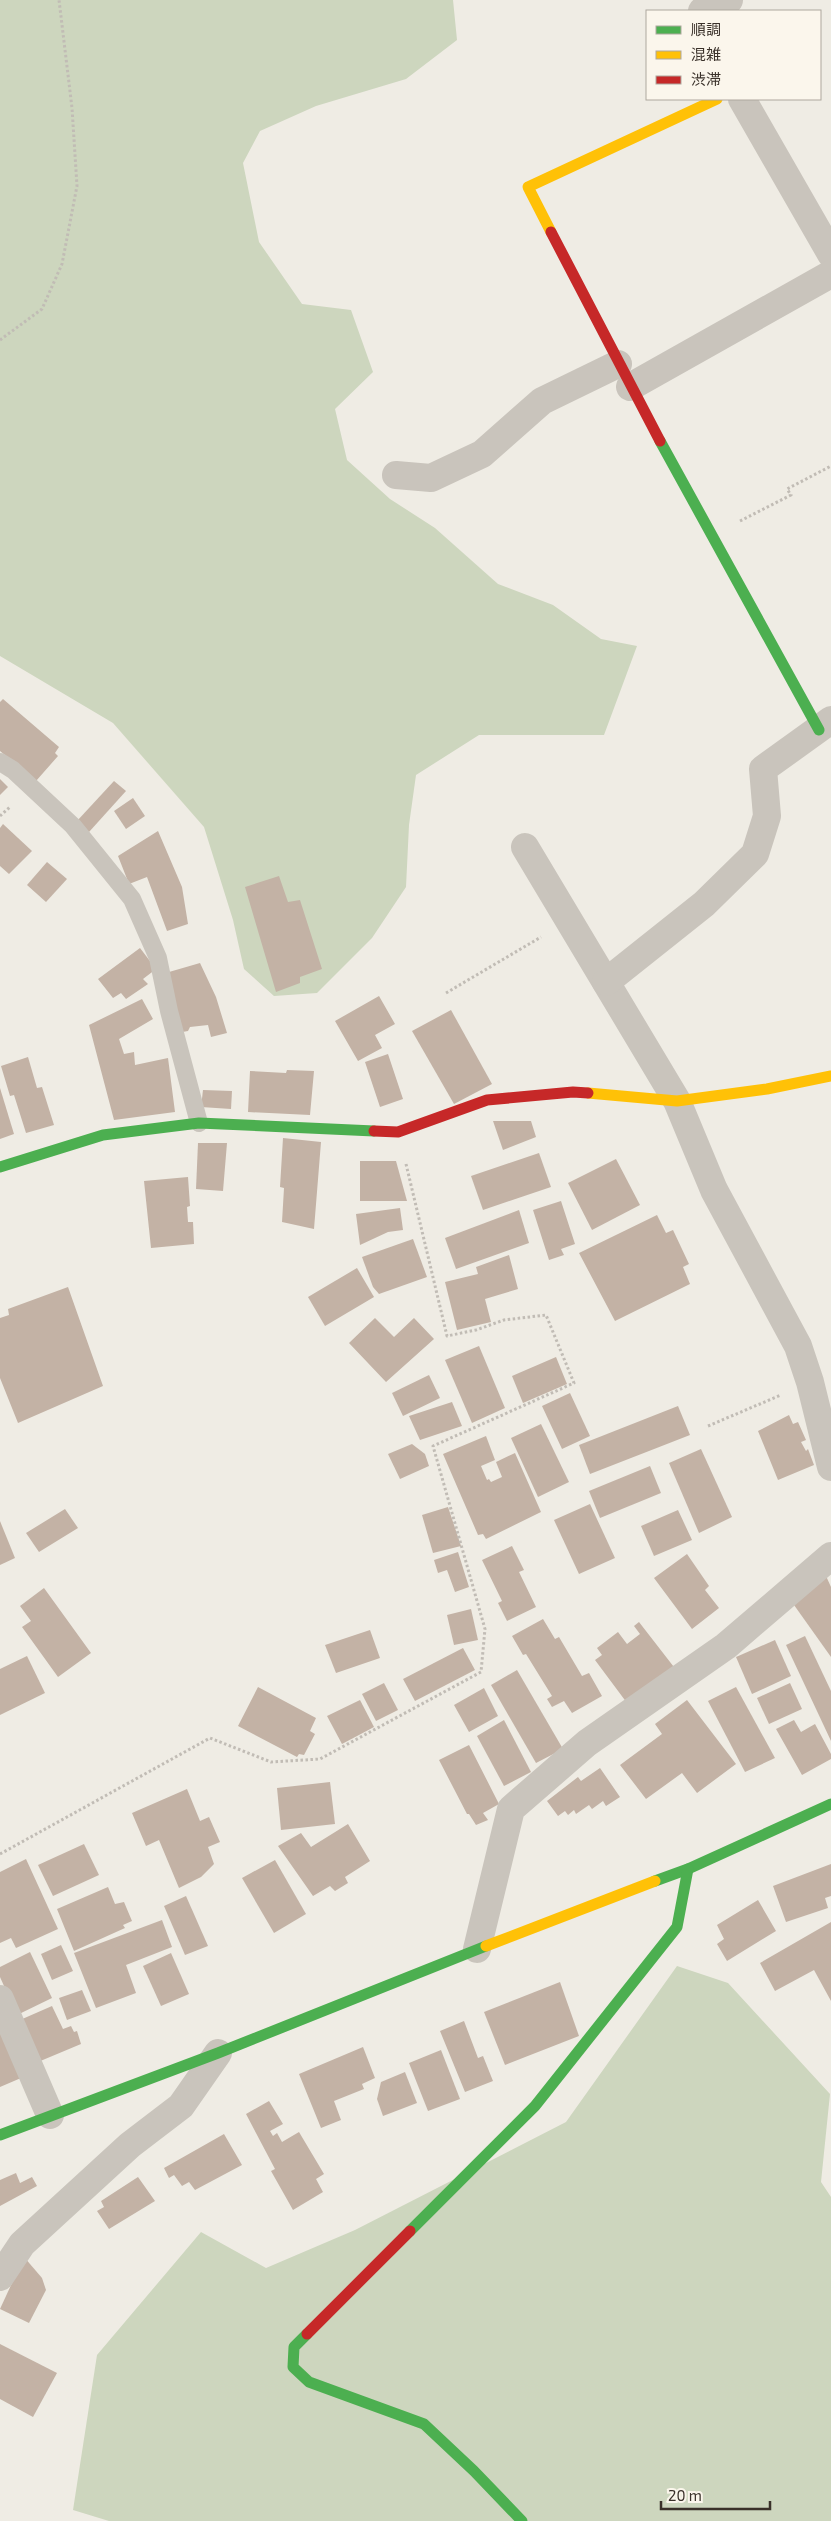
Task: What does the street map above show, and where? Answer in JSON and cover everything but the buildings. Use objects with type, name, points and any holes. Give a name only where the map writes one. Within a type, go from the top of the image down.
[{"type":"street","points":[[704,10],[729,0]]},
{"type":"street","points":[[606,982],[704,904],[755,854],[767,816],[763,769],[825,725],[711,536],[624,375],[528,187],[715,100]]},
{"type":"street","points":[[743,100],[831,254]]},
{"type":"street","points":[[396,475],[431,478],[482,454],[542,401],[624,375],[831,274]]},
{"type":"street","points":[[525,847],[677,1100],[714,1190],[798,1346],[810,1382],[831,1467]]},
{"type":"street","points":[[0,1167],[104,1135],[199,1123],[398,1132],[487,1100],[573,1092],[677,1100],[767,1089],[831,1076]]},
{"type":"street","points":[[477,1949],[511,1809],[586,1743],[726,1646],[831,1556]]},
{"type":"street","points":[[0,2135],[218,2053],[477,1949],[688,1869],[831,1804]]},
{"type":"street","points":[[522,2521],[424,2424],[308,2382],[293,2367],[294,2347],[535,2106],[677,1928],[688,1869]]},
{"type":"street","points":[[0,1999],[50,2115]]},
{"type":"street","points":[[0,2277],[22,2244],[130,2145],[180,2106],[218,2053]]},
{"type":"lane","points":[[0,762],[13,770],[73,826],[132,899],[158,958],[199,1123]]},
{"type":"path","points":[[0,340],[42,309],[62,264],[77,186],[72,108],[58,0]]},
{"type":"path","points":[[711,536],[790,495],[787,489],[831,466]]},
{"type":"path","points":[[446,993],[569,920]]},
{"type":"path","points":[[0,1854],[210,1738],[271,1762],[320,1759],[480,1672],[485,1628],[433,1446],[574,1383],[546,1315],[504,1320],[476,1330],[447,1336],[398,1132]]},
{"type":"path","points":[[708,1426],[810,1382]]},
{"type":"green space","points":[[0,0],[453,0],[457,40],[406,79],[316,106],[260,131],[243,163],[259,242],[302,304],[351,310],[373,372],[335,409],[347,460],[390,499],[435,528],[498,584],[553,605],[601,639],[637,646],[604,735],[479,735],[416,775],[409,825],[406,887],[372,938],[317,993],[274,996],[244,969],[233,920],[204,827],[113,723],[0,656]]},
{"type":"green space","points":[[677,1966],[728,1983],[830,2094],[821,2182],[831,2197],[831,2521],[109,2521],[73,2510],[97,2355],[201,2232],[266,2268],[355,2230],[566,2122]]},
{"type":"traffic: fast","points":[[660,441],[819,730]]},
{"type":"traffic: fast","points":[[0,1167],[103,1135],[199,1123],[374,1131]]},
{"type":"traffic: fast","points":[[655,1881],[688,1869],[831,1804]]},
{"type":"traffic: fast","points":[[410,2231],[535,2106],[677,1927],[688,1869]]},
{"type":"traffic: fast","points":[[0,2135],[218,2053],[486,1946]]},
{"type":"traffic: fast","points":[[307,2334],[294,2347],[293,2367],[309,2382],[424,2424],[474,2471],[522,2521]]},
{"type":"traffic: slow","points":[[551,232],[528,187],[715,100]]},
{"type":"traffic: slow","points":[[588,1093],[677,1101],[767,1089],[831,1076]]},
{"type":"traffic: slow","points":[[486,1946],[655,1881]]},
{"type":"traffic: jam","points":[[551,232],[660,441]]},
{"type":"traffic: jam","points":[[374,1131],[398,1132],[487,1100],[573,1092],[588,1093]]},
{"type":"traffic: jam","points":[[307,2334],[410,2231]]}]
